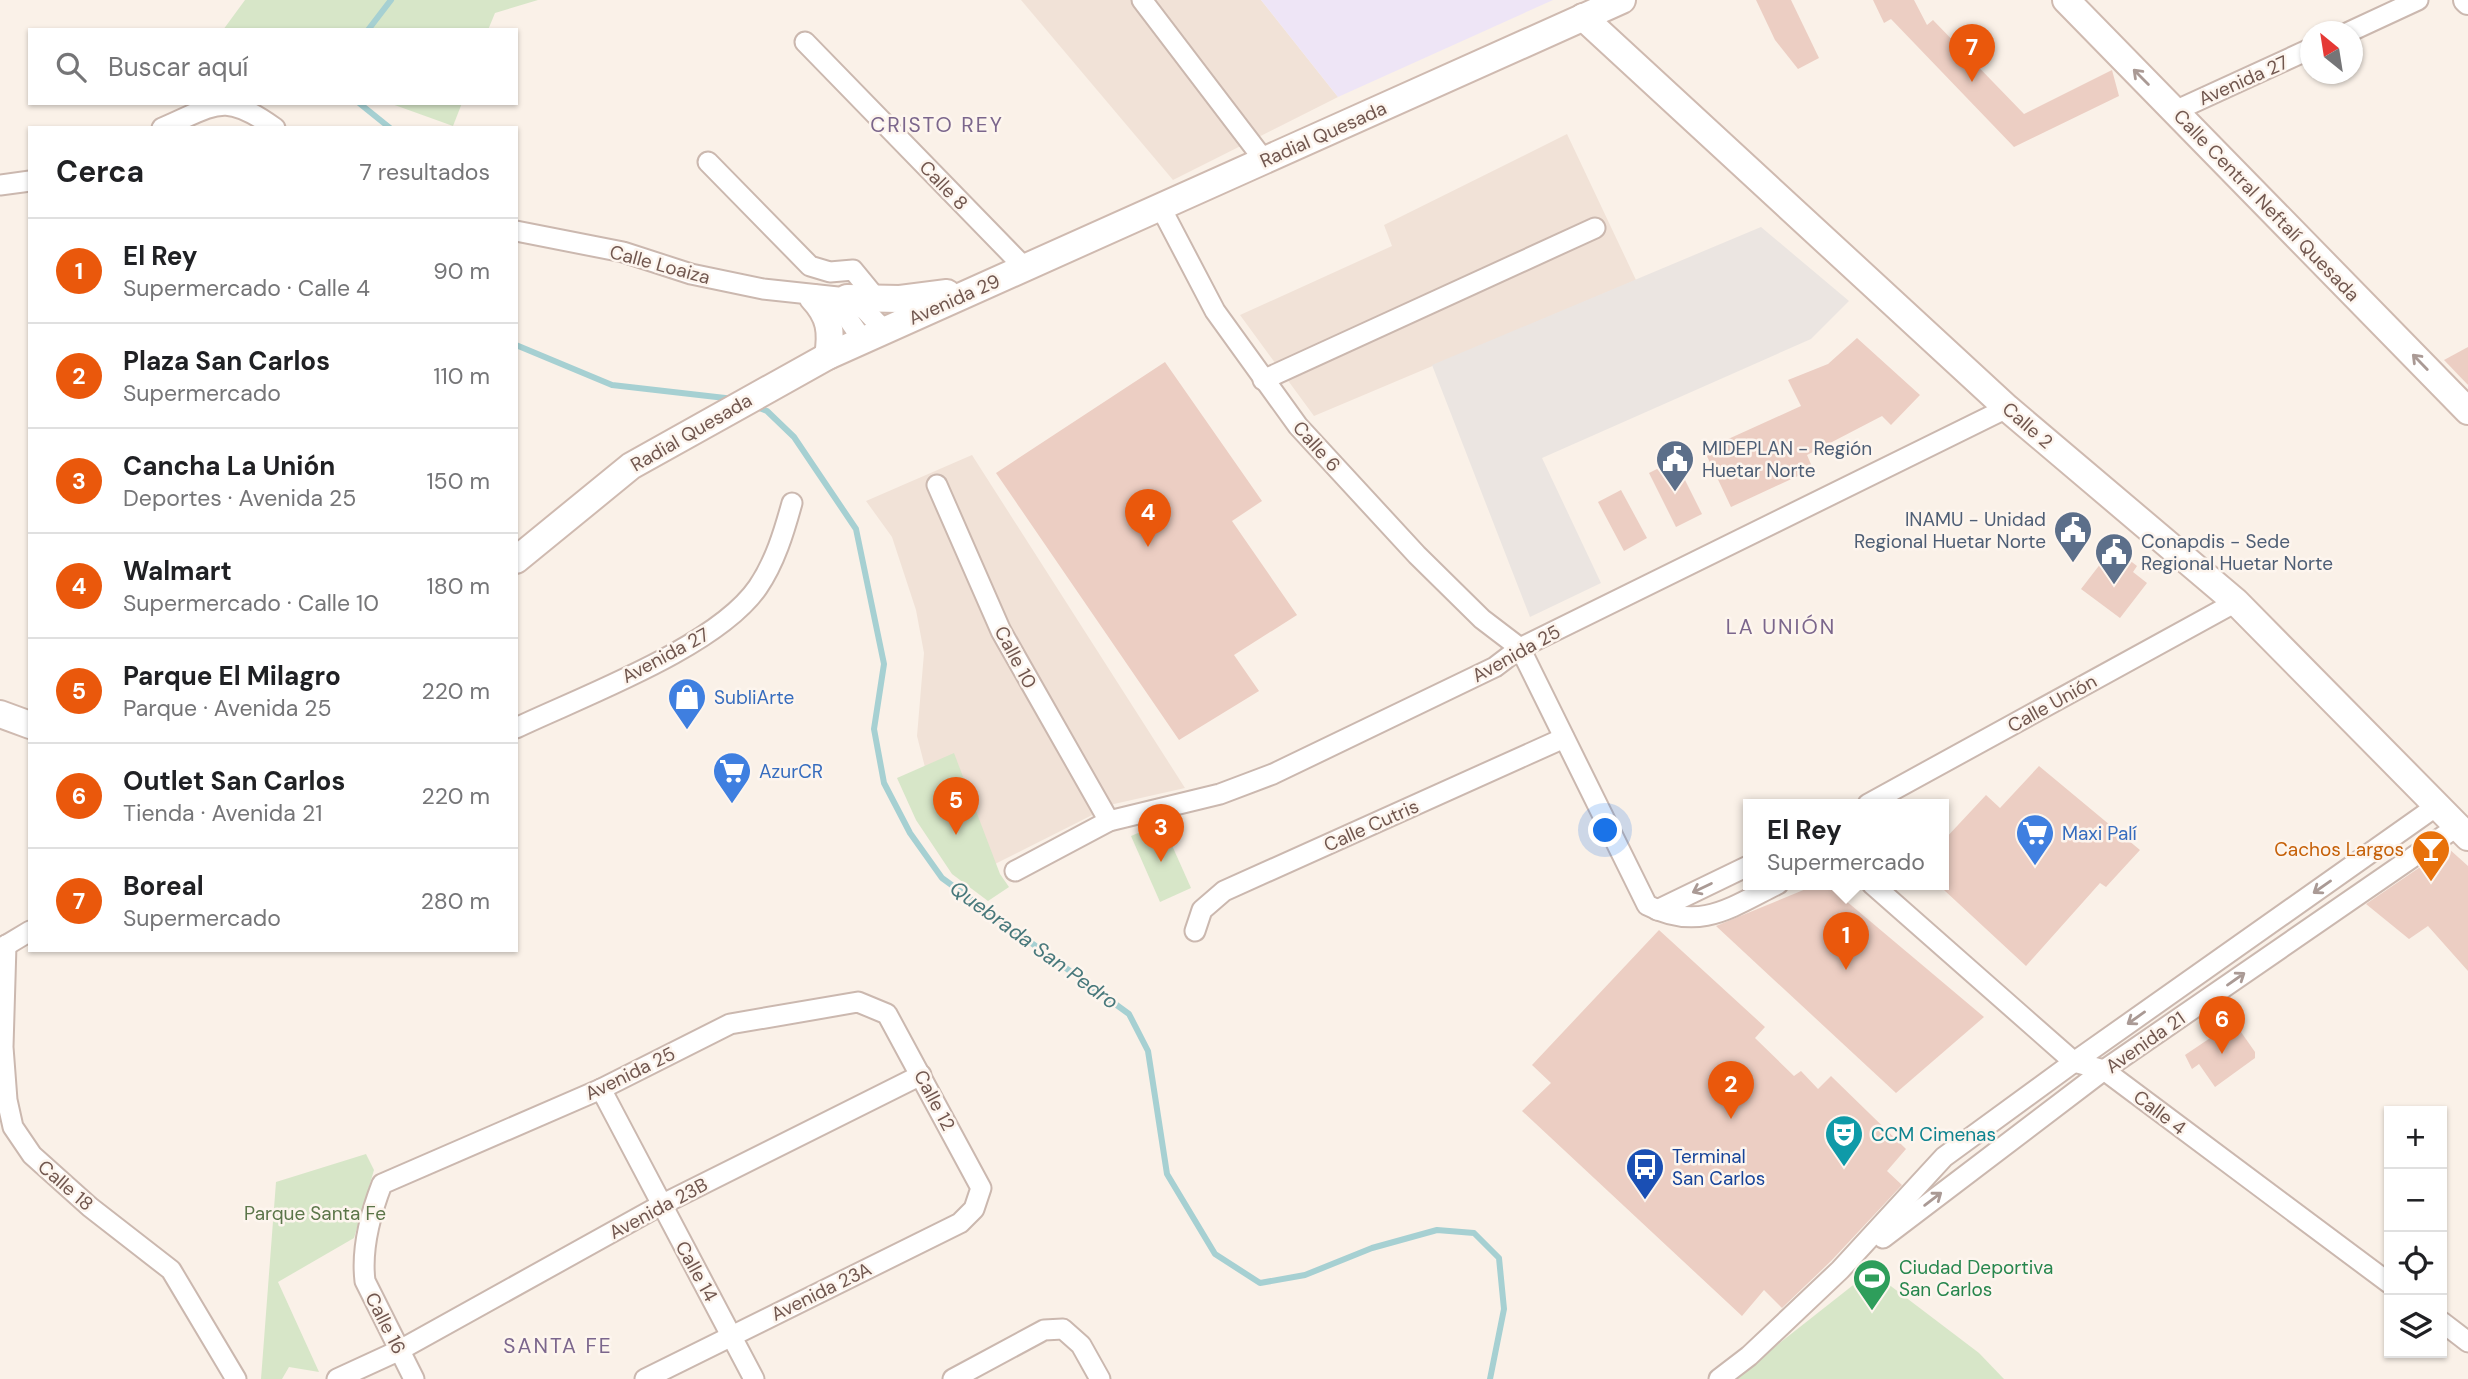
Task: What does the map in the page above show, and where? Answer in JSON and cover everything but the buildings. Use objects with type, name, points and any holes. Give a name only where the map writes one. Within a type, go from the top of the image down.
[{"type":"main road","name":"Radial Quesada","points":[[1025,268],[1622,0]]},
{"type":"main road","name":"Calle Central Neftalí Quesada","points":[[2066,0],[2468,411]]},
{"type":"main road","name":"Calle 2","points":[[1583,17],[2007,408],[2236,602],[2463,832]]},
{"type":"main road","name":"Avenida 29","points":[[873,334],[1025,268]]},
{"type":"main road","name":"Calle Loaiza","points":[[847,298],[939,295],[987,285]]},
{"type":"main road","points":[[809,296],[822,308],[831,330],[828,356]]},
{"type":"main road","name":"Radial Quesada","points":[[518,558],[631,466],[780,380],[873,334]]},
{"type":"main road","points":[[0,714],[28,724]]},
{"type":"street","points":[[1142,0],[1264,160]]},
{"type":"street","points":[[2363,26],[2418,0]]},
{"type":"street","name":"Calle 8","points":[[805,42],[1025,268]]},
{"type":"street","name":"Avenida 27","points":[[2175,111],[2300,54]]},
{"type":"street","points":[[167,126],[220,105]]},
{"type":"street","points":[[236,105],[252,111],[272,126]]},
{"type":"street","points":[[708,162],[810,266],[830,272],[853,270],[876,298]]},
{"type":"street","points":[[0,185],[28,181]]},
{"type":"street","name":"Calle 6","points":[[1160,206],[1215,311],[1298,426],[1417,555],[1482,619],[1520,648]]},
{"type":"street","points":[[1263,380],[1595,228]]},
{"type":"street","name":"Calle Loaiza","points":[[518,231],[623,252],[691,274],[809,296],[847,298]]},
{"type":"street","name":"Calle Loaiza","points":[[809,296],[844,313],[873,334]]},
{"type":"street","points":[[847,298],[865,310],[873,334]]},
{"type":"street","name":"Avenida 25","points":[[1015,871],[1109,821],[1220,794],[1273,774],[1495,667],[1520,648],[2007,408]]},
{"type":"street","name":"Calle 10","points":[[937,485],[1001,631],[1109,821]]},
{"type":"street","name":"Avenida 27","points":[[518,727],[686,647],[716,628],[757,588],[771,563],[792,503]]},
{"type":"street","name":"Calle Unión","points":[[1877,799],[2236,602]]},
{"type":"street","points":[[1520,648],[1641,898],[1657,910],[1683,919],[1703,918],[1764,890]]},
{"type":"street","name":"Calle Cutris","points":[[1195,931],[1202,910],[1224,891],[1564,738]]},
{"type":"street","name":"Avenida 21","points":[[1719,1379],[1749,1356],[1840,1270],[1944,1157],[2438,805]]},
{"type":"street","name":"Avenida 21","points":[[1840,1270],[2105,1070],[2463,832]]},
{"type":"street","points":[[1657,910],[1743,868]]},
{"type":"street","name":"Calle 4","points":[[1879,890],[2074,1062],[2105,1070],[2384,1279]]},
{"type":"street","points":[[3,947],[28,932]]},
{"type":"street","name":"Calle 18","points":[[3,947],[3,1047],[7,1100],[13,1126],[32,1155],[90,1207],[171,1270],[236,1379]]},
{"type":"street","name":"Avenida 25","points":[[382,1184],[601,1089],[730,1024],[858,1002],[887,1014]]},
{"type":"street","name":"Calle 12","points":[[887,1014],[981,1188]]},
{"type":"street","name":"Avenida 23B","points":[[400,1350],[660,1205],[921,1074]]},
{"type":"street","name":"Calle 14","points":[[601,1089],[754,1379]]},
{"type":"street","name":"Calle 16","points":[[382,1184],[374,1206],[365,1281],[414,1379]]},
{"type":"street","name":"Avenida 23A","points":[[645,1379],[960,1223],[974,1209],[981,1188]]},
{"type":"street","points":[[2447,1326],[2468,1342]]},
{"type":"street","points":[[953,1379],[1044,1329],[1063,1329],[1082,1345],[1100,1379]]},
{"type":"street","points":[[337,1379],[400,1350]]},
{"type":"shaded area","points":[[1021,0],[1261,0],[1338,97],[1173,180]]},
{"type":"shaded area","points":[[1261,0],[1553,0],[1338,97]]},
{"type":"shaded area","points":[[1567,134],[1636,280],[1314,416],[1240,315],[1392,246],[1384,225]]},
{"type":"shaded area","points":[[1761,227],[1849,301],[1811,339],[1542,458],[1601,583],[1530,617],[1432,365]]},
{"type":"shaded area","points":[[972,455],[1185,788],[1114,804],[991,866],[927,775],[917,736],[924,653],[916,610],[892,537],[866,501]]},
{"type":"green space","points":[[245,0],[538,0],[495,13],[489,28],[224,28]]},
{"type":"green space","points":[[395,105],[461,105],[453,126]]},
{"type":"green space","points":[[954,753],[1000,874],[1009,887],[988,901],[952,874],[916,820],[897,778]]},
{"type":"green space","points":[[1162,823],[1191,888],[1160,902],[1131,836]]},
{"type":"green space","name":"Parque Santa Fe","points":[[366,1154],[374,1170],[354,1238],[278,1282],[319,1372],[289,1367],[282,1379],[261,1379],[276,1182]]},
{"type":"green space","name":"Ciudad Deportiva San Carlos","points":[[1871,1271],[1979,1353],[2004,1379],[1734,1379]]},
{"type":"waterway","name":"Quebrada San Pedro","points":[[370,28],[391,0]]},
{"type":"waterway","name":"Quebrada San Pedro","points":[[361,105],[388,126]]},
{"type":"waterway","name":"Quebrada San Pedro","points":[[518,346],[612,385],[734,399]]},
{"type":"waterway","name":"Quebrada San Pedro","points":[[754,406],[767,411],[794,437],[856,529],[884,664],[874,729],[884,783],[910,833],[942,878],[1129,1014],[1148,1051],[1167,1174],[1215,1254],[1260,1283],[1305,1275],[1372,1248],[1437,1230],[1474,1233],[1499,1258],[1504,1309],[1490,1379]]},
{"type":"place","name":"Boreal","points":[[1972,82]]},
{"type":"place","name":"MIDEPLAN - Región Huetar Norte","points":[[1675,493]]},
{"type":"place","name":"Walmart","points":[[1148,547]]},
{"type":"place","name":"INAMU - Unidad Regional Huetar Norte","points":[[2073,564]]},
{"type":"place","name":"Conapdis - Sede Regional Huetar Norte","points":[[2114,586]]},
{"type":"place","name":"SubliArte","points":[[687,731]]},
{"type":"place","name":"AzurCR","points":[[732,805]]},
{"type":"place","name":"Parque El Milagro","points":[[956,835]]},
{"type":"place","name":"Cancha La Unión","points":[[1161,862]]},
{"type":"place","name":"Maxi Palí","points":[[2035,867]]},
{"type":"place","name":"Cachos Largos","points":[[2431,883]]},
{"type":"place","name":"El Rey","points":[[1846,970]]},
{"type":"place","name":"Outlet San Carlos","points":[[2222,1054]]},
{"type":"place","name":"Plaza San Carlos","points":[[1731,1119]]},
{"type":"place","name":"CCM Cimenas","points":[[1844,1168]]},
{"type":"place","name":"Terminal San Carlos","points":[[1645,1201]]},
{"type":"place","name":"Ciudad Deportiva San Carlos","points":[[1872,1312]]},
{"type":"district","name":"CRISTO REY","points":[[937,125]]},
{"type":"district","name":"LA UNIÓN","points":[[1781,627]]},
{"type":"district","name":"SANTA FE","points":[[558,1346]]}]
